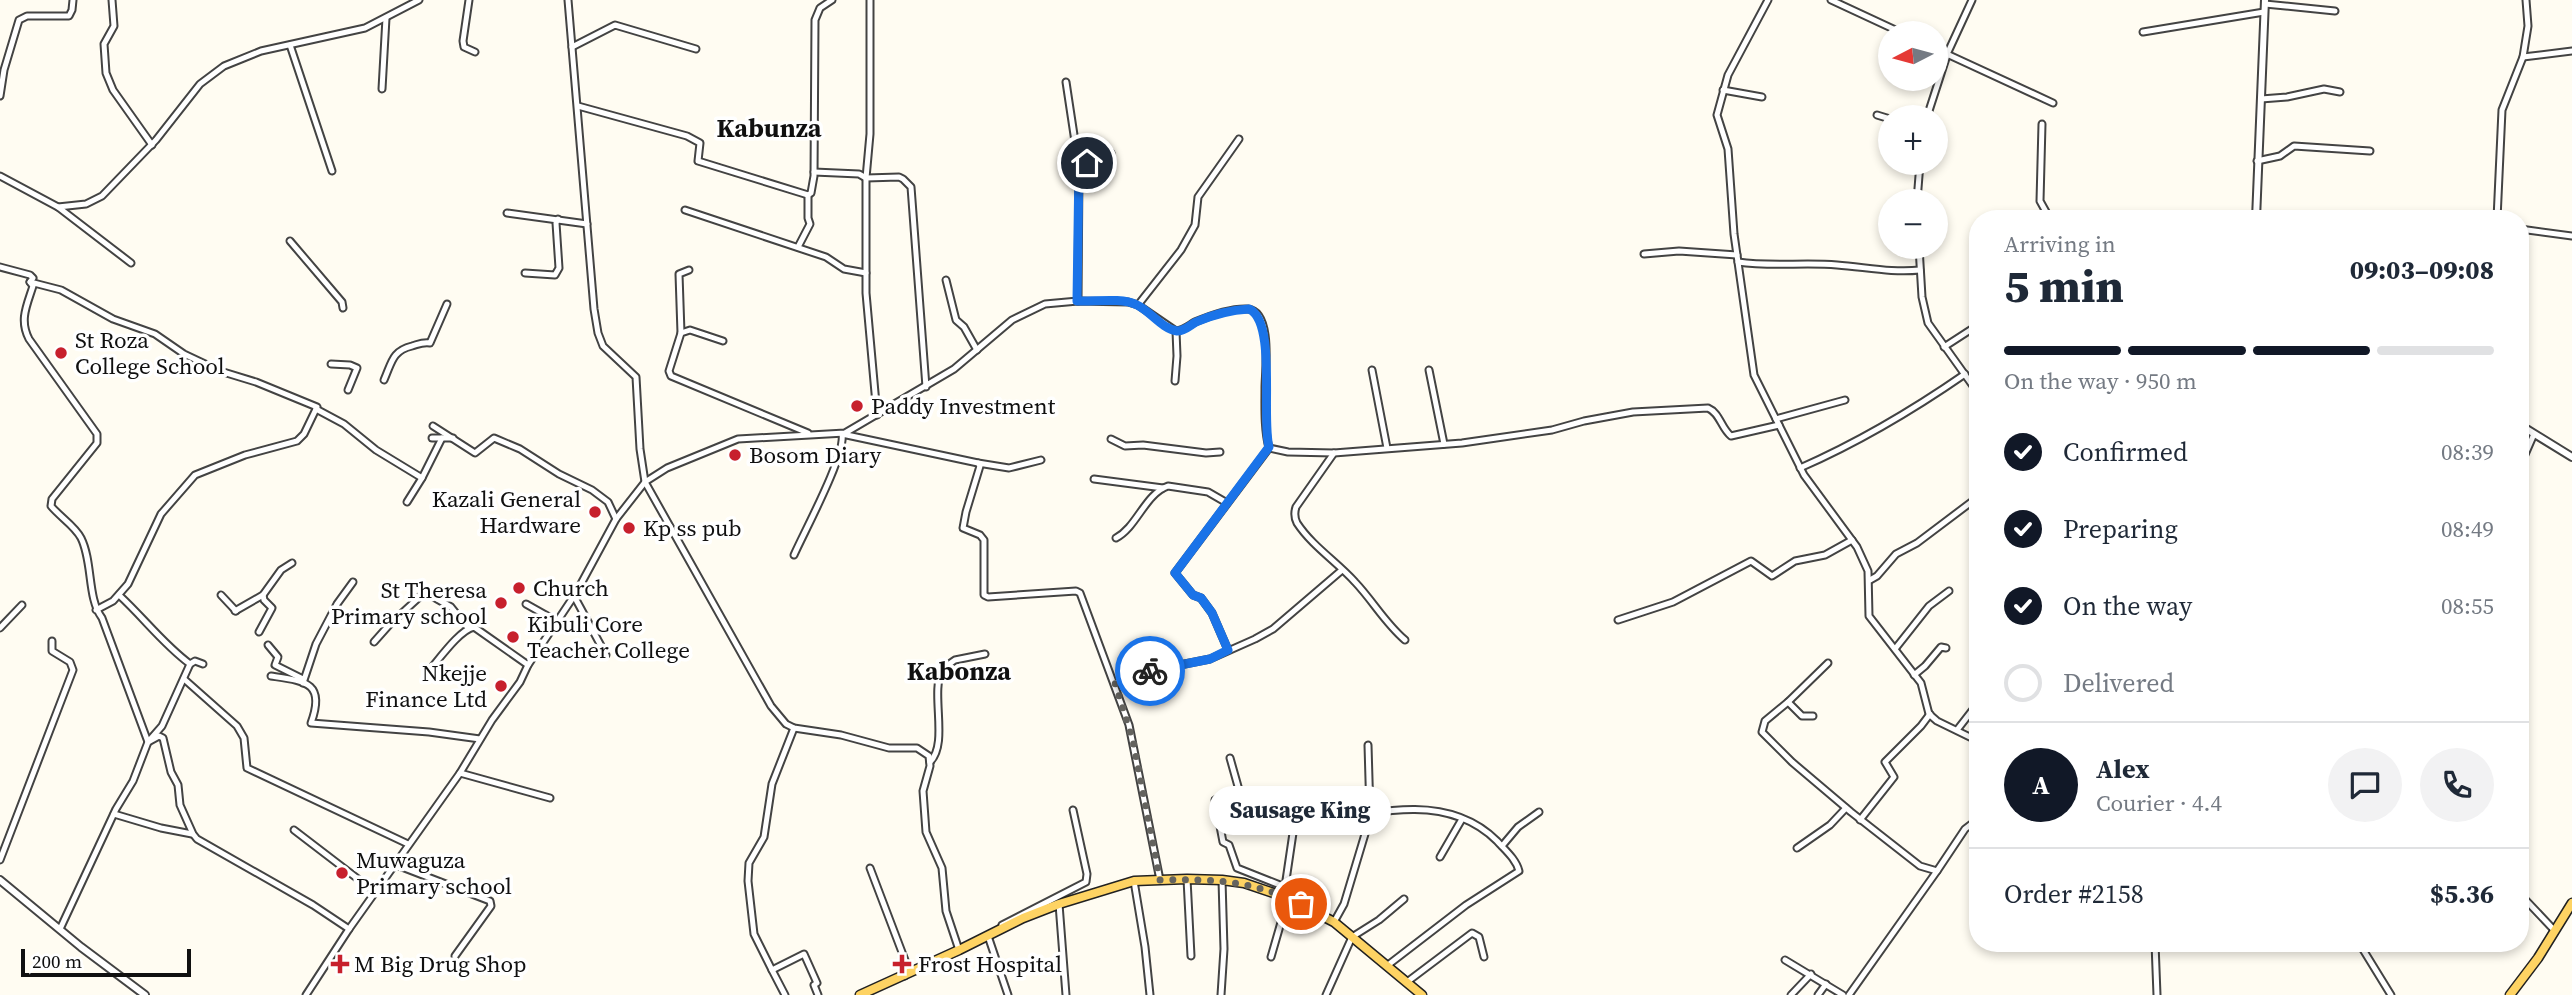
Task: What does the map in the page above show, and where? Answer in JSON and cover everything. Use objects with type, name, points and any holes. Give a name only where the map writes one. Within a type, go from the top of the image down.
[{"type":"main road","points":[[860,995],[1023,918],[1059,904],[1134,881],[1187,879],[1244,883],[1284,893],[1334,922],[1422,995]]},
{"type":"main road","points":[[2510,995],[2538,958],[2572,903]]},
{"type":"street","points":[[0,96],[2,69],[21,19],[69,16],[73,0]]},
{"type":"street","points":[[113,0],[114,26],[104,44],[106,73],[113,90],[152,145]]},
{"type":"street","points":[[58,207],[86,204],[102,196],[152,145],[191,94],[210,75],[224,66],[250,55],[365,28],[419,0]]},
{"type":"street","points":[[470,0],[463,41],[464,47],[475,52]]},
{"type":"street","points":[[568,0],[598,333],[603,346],[636,377],[645,482],[771,706],[786,724],[889,748],[917,748],[929,756],[930,762]]},
{"type":"street","points":[[799,247],[810,224],[808,195],[811,193],[814,172],[815,20],[820,8],[832,0]]},
{"type":"street","points":[[870,0],[866,273],[877,415]]},
{"type":"street","points":[[1768,0],[1728,75],[1717,121],[1728,149],[1737,258],[1754,375],[1800,468],[1852,540],[1868,571],[1869,616],[1921,682],[1930,714],[1937,721],[1969,736]]},
{"type":"street","points":[[1831,0],[1878,22]]},
{"type":"street","points":[[1931,105],[1948,52],[1972,0]]},
{"type":"street","points":[[2497,210],[2502,110],[2523,57],[2528,26],[2526,0]]},
{"type":"street","points":[[2256,210],[2265,2],[2335,11]]},
{"type":"street","points":[[2143,32],[2264,12]]},
{"type":"street","points":[[382,89],[386,18]]},
{"type":"street","points":[[572,47],[618,26],[696,49]]},
{"type":"street","points":[[290,45],[332,171]]},
{"type":"street","points":[[2523,57],[2572,51]]},
{"type":"street","points":[[1948,55],[2053,103]]},
{"type":"street","points":[[1066,82],[1079,164],[1077,301]]},
{"type":"street","points":[[2261,99],[2287,97],[2324,89],[2340,92]]},
{"type":"street","points":[[1723,90],[1762,97]]},
{"type":"street","points":[[578,106],[696,140],[701,146],[698,161],[808,195]]},
{"type":"street","points":[[2042,124],[2040,201],[2045,210]]},
{"type":"street","points":[[1138,305],[1181,250],[1195,225],[1198,197],[1239,139]]},
{"type":"street","points":[[2257,161],[2280,156],[2294,146],[2370,151]]},
{"type":"street","points":[[1079,164],[1104,162],[1111,153]]},
{"type":"street","points":[[814,172],[859,174],[866,178],[899,177],[911,187],[926,387]]},
{"type":"street","points":[[0,176],[58,207],[131,263]]},
{"type":"street","points":[[685,209],[834,260],[844,269],[866,273]]},
{"type":"street","points":[[507,213],[587,224]]},
{"type":"street","points":[[525,274],[557,273],[558,219]]},
{"type":"street","points":[[2529,230],[2572,236]]},
{"type":"street","points":[[290,241],[342,302],[343,308]]},
{"type":"street","points":[[1644,254],[1679,251],[1737,258],[1762,265],[1835,265],[1896,272],[1920,270]]},
{"type":"street","points":[[1920,259],[1922,297],[1928,323],[1969,380]]},
{"type":"street","points":[[0,267],[30,275],[33,278],[30,282]]},
{"type":"street","points":[[689,270],[678,274],[681,333],[669,371],[671,376],[812,434]]},
{"type":"street","points":[[946,280],[956,320],[964,327],[977,350]]},
{"type":"street","points":[[30,282],[61,290],[113,319],[155,334],[184,354],[213,368],[317,407],[316,409],[344,424],[376,450],[422,478]]},
{"type":"street","points":[[30,282],[33,286],[23,320],[26,333],[98,437],[97,443],[50,504],[81,539],[92,578],[96,610],[102,618],[148,742]]},
{"type":"street","points":[[842,434],[926,387],[977,350],[1012,320],[1045,304],[1077,301],[1128,302],[1138,305],[1176,331],[1195,322],[1241,310],[1253,311],[1262,324],[1266,351],[1265,388],[1269,447],[1175,573],[1193,595],[1201,598],[1212,613],[1228,650]]},
{"type":"street","points":[[384,380],[394,356],[400,349],[422,342],[430,343],[447,304]]},
{"type":"street","points":[[681,333],[690,330],[723,341]]},
{"type":"street","points":[[1175,381],[1176,331]]},
{"type":"street","points":[[1944,347],[1969,331]]},
{"type":"street","points":[[331,364],[357,368],[348,390]]},
{"type":"street","points":[[1372,370],[1387,448]]},
{"type":"street","points":[[1429,370],[1444,444]]},
{"type":"street","points":[[1800,468],[1925,402],[1965,374]]},
{"type":"street","points":[[1269,447],[1288,452],[1334,453],[1444,444],[1552,430],[1633,412],[1708,408],[1715,412],[1724,430],[1731,436],[1845,400]]},
{"type":"street","points":[[96,610],[119,595],[139,563],[161,514],[195,475],[245,455],[297,441],[304,435],[316,409]]},
{"type":"street","points":[[433,426],[475,453],[494,438],[520,449],[559,474],[592,490],[608,502],[616,519]]},
{"type":"street","points":[[2529,430],[2572,457]]},
{"type":"street","points":[[306,995],[394,864],[460,773],[574,596],[616,519],[645,482],[667,468],[738,439],[812,434],[842,434],[1009,468],[1041,460]]},
{"type":"street","points":[[794,555],[833,468],[843,440],[842,434]]},
{"type":"street","points":[[2529,447],[2535,434]]},
{"type":"street","points":[[432,438],[453,438]]},
{"type":"street","points":[[407,502],[442,438]]},
{"type":"street","points":[[1111,439],[1125,446],[1143,445],[1206,453],[1220,452]]},
{"type":"street","points":[[1334,453],[1294,512],[1297,522],[1332,562],[1357,583],[1389,625],[1405,640]]},
{"type":"street","points":[[978,463],[980,466],[965,512],[963,528],[980,535],[984,540],[984,595],[1002,597],[1076,591],[1080,593],[1115,683],[1133,741],[1160,880]]},
{"type":"street","points":[[1094,479],[1208,492],[1227,503]]},
{"type":"street","points":[[1116,538],[1131,527],[1163,488]]},
{"type":"street","points":[[1870,580],[1878,576],[1896,554],[1917,543],[1969,504]]},
{"type":"street","points":[[1618,620],[1673,601],[1751,561],[1772,576],[1795,561],[1825,555],[1852,540]]},
{"type":"street","points":[[221,595],[237,612],[263,594],[281,570],[292,563]]},
{"type":"street","points":[[1115,683],[1144,672],[1210,659],[1255,639],[1273,629],[1342,570]]},
{"type":"street","points":[[303,683],[319,637],[353,582]]},
{"type":"street","points":[[1895,649],[1929,606],[1949,591]]},
{"type":"street","points":[[374,642],[425,592],[451,607],[468,628]]},
{"type":"street","points":[[259,632],[272,608],[264,600],[263,594]]},
{"type":"street","points":[[119,595],[142,616],[165,644],[190,664]]},
{"type":"street","points":[[574,596],[606,655]]},
{"type":"street","points":[[526,604],[558,622]]},
{"type":"street","points":[[0,628],[22,605]]},
{"type":"street","points":[[427,673],[468,628],[478,628],[528,665]]},
{"type":"street","points":[[0,860],[73,670],[70,662],[52,651],[52,640]]},
{"type":"street","points":[[268,645],[278,657],[275,665],[301,677],[303,683]]},
{"type":"street","points":[[1914,675],[1941,647],[1946,648]]},
{"type":"street","points":[[959,950],[946,911],[942,868],[926,832],[923,791],[930,762],[937,750],[937,686],[942,669],[955,660],[985,654]]},
{"type":"street","points":[[60,929],[114,814],[133,781],[148,742],[162,726],[190,664],[195,661],[203,664]]},
{"type":"street","points":[[1828,663],[1765,721],[1762,732],[1792,762],[1860,820],[1920,866],[1937,871]]},
{"type":"street","points":[[271,676],[303,683],[317,693],[317,707],[311,723],[429,732],[480,740]]},
{"type":"street","points":[[184,679],[237,726],[244,738],[247,768],[408,845]]},
{"type":"street","points":[[1788,702],[1802,716],[1813,716]]},
{"type":"street","points":[[1860,820],[1894,777],[1885,762],[1930,714]]},
{"type":"street","points":[[1957,730],[1969,715]]},
{"type":"street","points":[[785,995],[754,933],[748,881],[749,863],[765,837],[772,784],[794,728]]},
{"type":"street","points":[[148,742],[159,736],[163,738],[171,772],[178,785],[180,805],[192,834]]},
{"type":"street","points":[[1334,922],[1344,904],[1370,814],[1368,745]]},
{"type":"street","points":[[1230,758],[1238,790],[1215,800],[1223,842],[1229,845],[1237,868],[1284,893]]},
{"type":"street","points":[[460,773],[550,798]]},
{"type":"street","points":[[1797,848],[1830,825],[1846,808]]},
{"type":"street","points":[[1008,995],[991,935],[1011,919],[1086,882],[1087,874],[1073,810]]},
{"type":"street","points":[[1271,957],[1295,830],[1382,811],[1440,810],[1476,824],[1502,846],[1519,868],[1518,872],[1466,905],[1388,965]]},
{"type":"street","points":[[1502,846],[1518,827],[1539,812]]},
{"type":"street","points":[[114,814],[192,834],[349,929]]},
{"type":"street","points":[[1440,857],[1462,819]]},
{"type":"street","points":[[1849,995],[1969,826]]},
{"type":"street","points":[[294,830],[375,892]]},
{"type":"street","points":[[394,864],[491,901],[491,906],[455,956]]},
{"type":"street","points":[[870,868],[908,968],[905,975]]},
{"type":"street","points":[[1187,879],[1191,956]]},
{"type":"street","points":[[0,880],[81,947],[145,995]]},
{"type":"street","points":[[1221,995],[1224,949],[1223,880]]},
{"type":"street","points":[[1134,881],[1150,995]]},
{"type":"street","points":[[1326,995],[1352,937],[1379,920],[1404,899]]},
{"type":"street","points":[[1059,904],[1066,995]]},
{"type":"street","points":[[2529,904],[2555,931]]},
{"type":"street","points":[[1407,982],[1472,933],[1479,937],[1484,957]]},
{"type":"street","points":[[2155,952],[2157,995]]},
{"type":"street","points":[[2365,952],[2391,995]]},
{"type":"street","points":[[772,970],[804,954],[817,983],[814,985],[818,995]]},
{"type":"street","points":[[1785,960],[1843,995]]},
{"type":"street","points":[[1791,995],[1811,974]]},
{"type":"street","points":[[1818,995],[1826,984]]},
{"type":"way so far","points":[[1150,671],[1115,683],[1133,741],[1160,880],[1223,880],[1244,883],[1301,904]]},
{"type":"place","name":"St Roza College School","points":[[61,353]]},
{"type":"place","name":"Paddy Investment","points":[[857,406]]},
{"type":"place","name":"Bosom Diary","points":[[735,455]]},
{"type":"place","name":"Kazali General Hardware","points":[[595,512]]},
{"type":"place","name":"Kp ss pub","points":[[629,528]]},
{"type":"place","name":"Church","points":[[519,588]]},
{"type":"place","name":"St Theresa Primary school","points":[[501,603]]},
{"type":"place","name":"Kibuli Core Teacher College","points":[[513,637]]},
{"type":"place","name":"Nkejje Finance Ltd","points":[[501,686]]},
{"type":"place","name":"Muwaguza Primary school","points":[[342,873]]},
{"type":"place","name":"Sausage King","points":[[1301,904]]},
{"type":"place","name":"M Big Drug Shop","points":[[340,964]]},
{"type":"place","name":"Frost Hospital","points":[[902,964]]},
{"type":"district","name":"Kabunza","points":[[769,128]]},
{"type":"district","name":"Kabonza","points":[[959,671]]},
{"type":"route","points":[[1087,163],[1079,164],[1077,301],[1128,302],[1138,305],[1176,331],[1221,314],[1249,309],[1257,315],[1265,336],[1269,447],[1175,573],[1193,595],[1201,598],[1212,613],[1228,650],[1210,659],[1150,671]]}]
